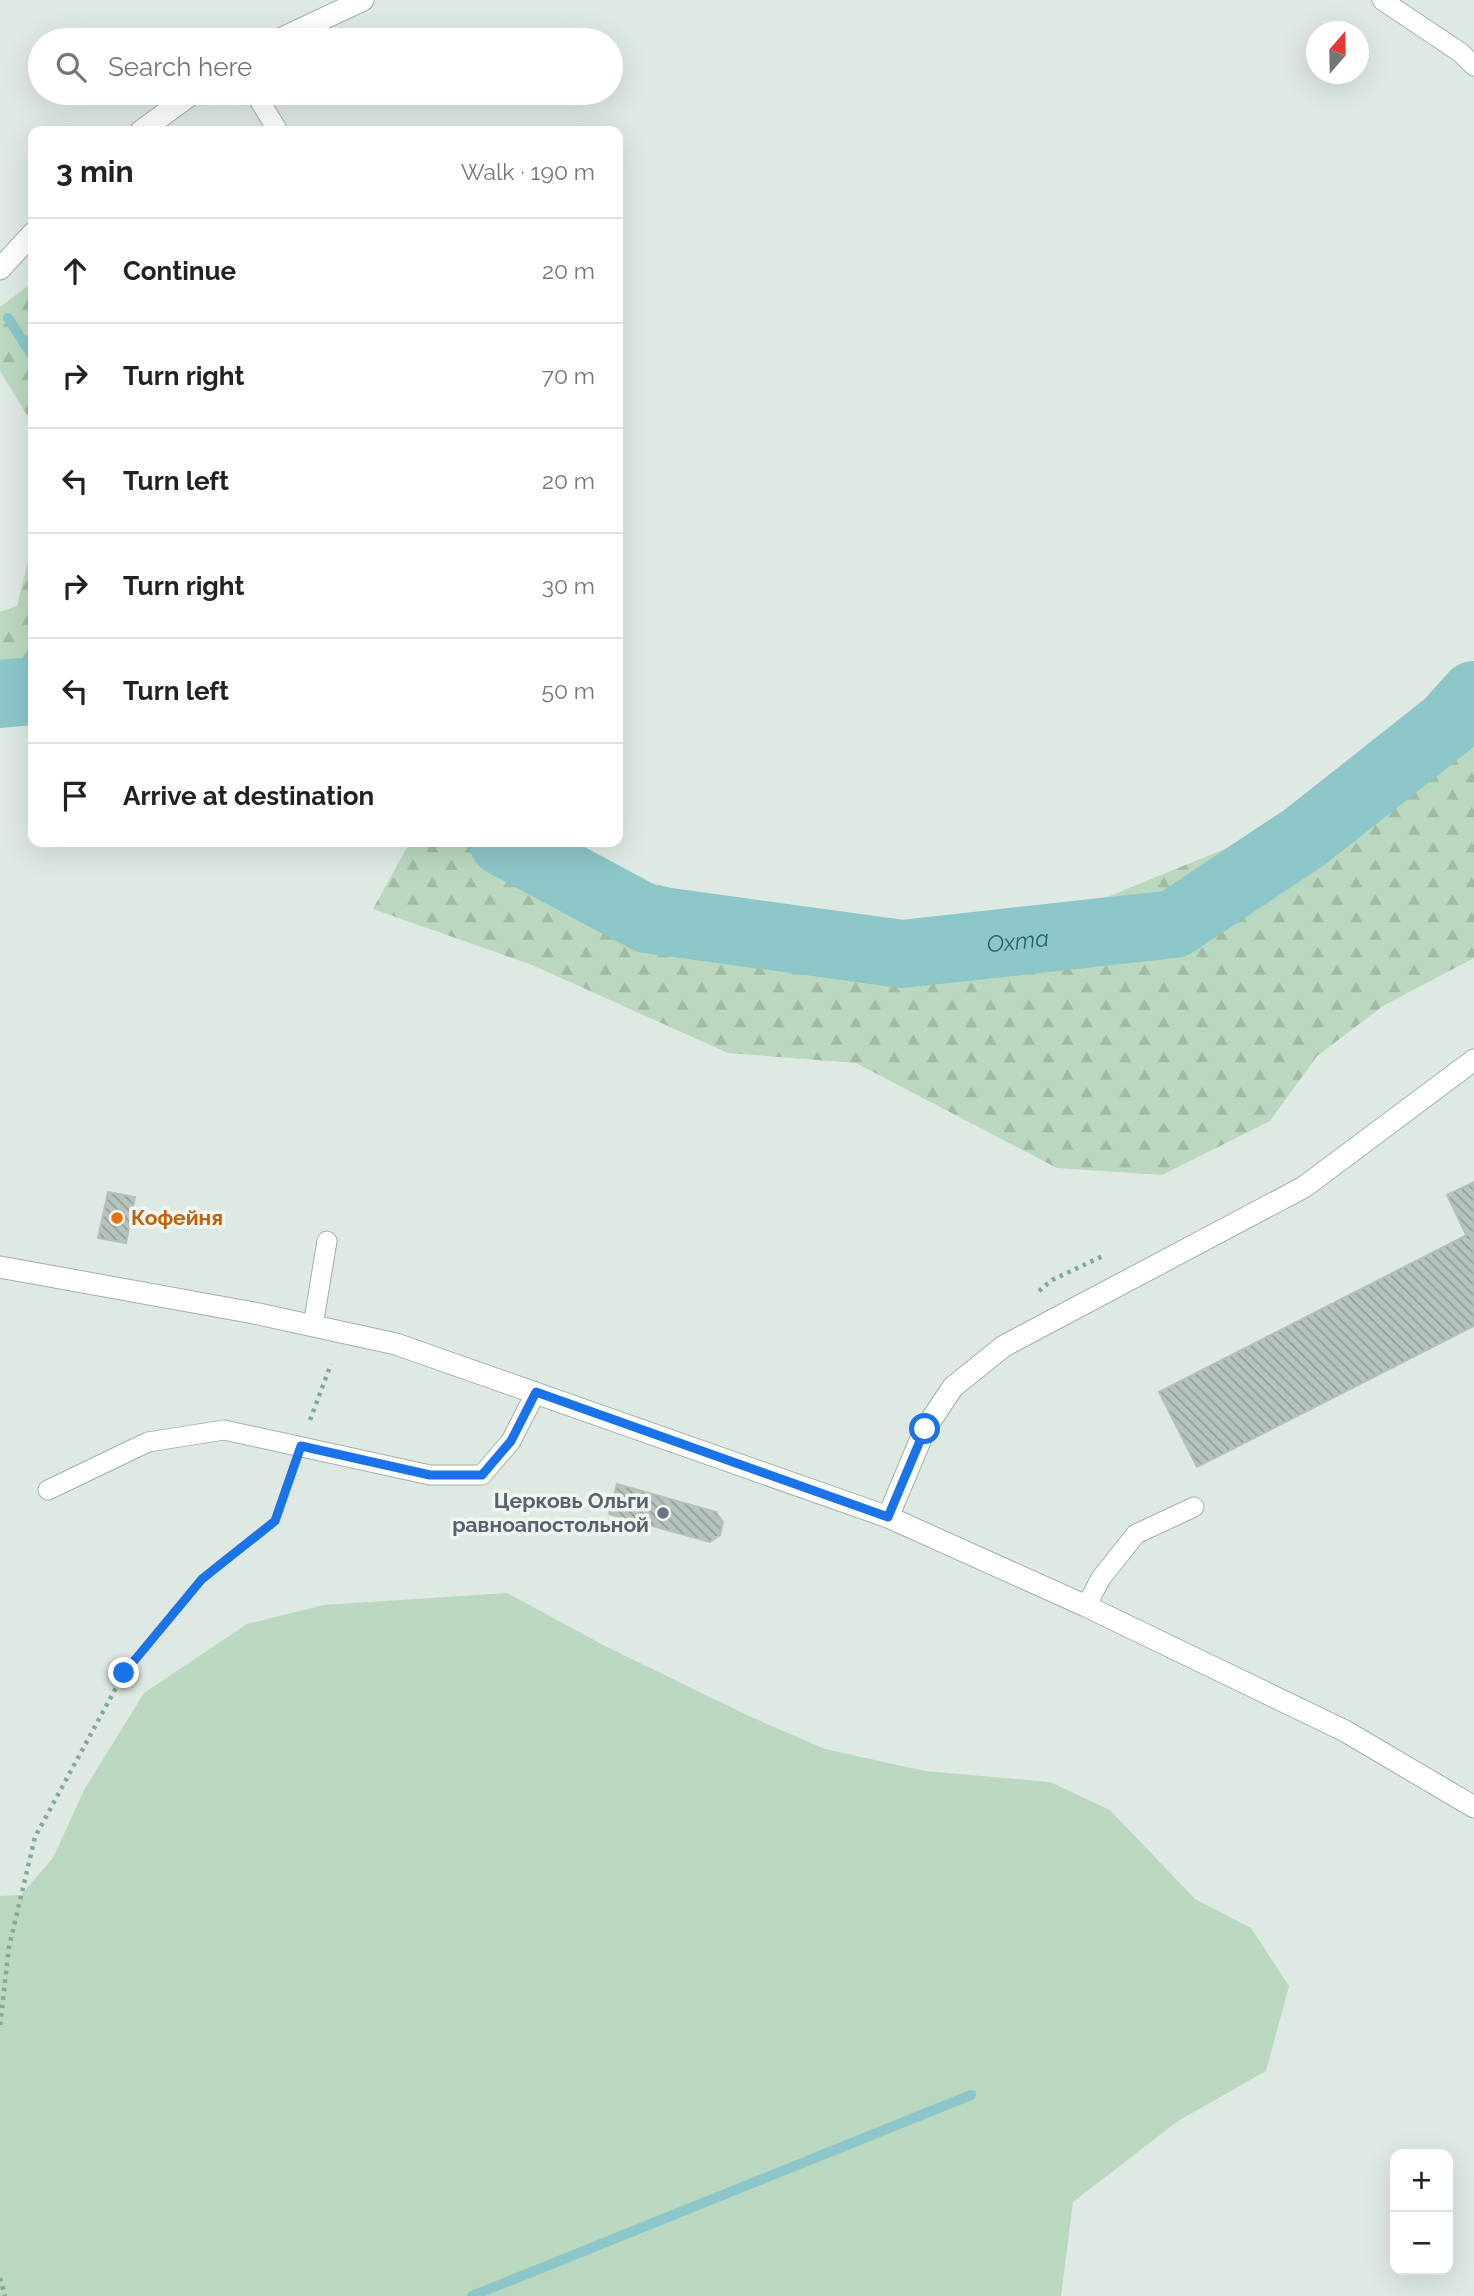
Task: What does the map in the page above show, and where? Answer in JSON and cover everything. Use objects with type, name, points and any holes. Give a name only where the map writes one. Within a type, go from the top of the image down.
[{"type":"street","points":[[304,28],[363,0]]},
{"type":"street","points":[[148,126],[177,105]]},
{"type":"street","points":[[0,269],[28,238]]},
{"type":"street","points":[[888,1517],[925,1429],[953,1387],[1004,1346],[1304,1187],[1474,1060]]},
{"type":"street","points":[[0,1267],[397,1344],[888,1517],[1086,1606],[1345,1731],[1474,1807]]},
{"type":"lane","points":[[1382,0],[1461,53],[1474,66]]},
{"type":"lane","points":[[262,105],[275,126]]},
{"type":"lane","points":[[313,1326],[327,1241]]},
{"type":"lane","points":[[48,1490],[148,1442],[225,1430],[430,1475],[482,1475],[511,1441],[536,1392]]},
{"type":"lane","points":[[1086,1606],[1101,1578],[1136,1534],[1194,1507]]},
{"type":"path","points":[[0,2025],[9,1947],[35,1837],[124,1673],[202,1579],[275,1521],[331,1364]]},
{"type":"path","points":[[0,2278],[5,2296]]},
{"type":"green space","points":[[28,286],[28,420],[0,371],[0,307]]},
{"type":"green space","points":[[28,561],[28,716],[0,713],[0,612],[17,606]]},
{"type":"green space","points":[[1474,720],[1474,958],[1383,1006],[1317,1056],[1270,1121],[1162,1175],[1057,1168],[856,1063],[728,1053],[532,965],[373,909],[407,847],[502,847],[861,934],[1056,918],[1266,832]]},
{"type":"green space","points":[[507,1593],[605,1646],[749,1716],[825,1749],[925,1771],[1050,1782],[1110,1810],[1195,1899],[1251,1928],[1289,1986],[1266,2071],[1178,2121],[1073,2202],[1061,2296],[0,2296],[0,1896],[21,1895],[53,1858],[84,1790],[144,1693],[247,1624],[324,1605]]},
{"type":"building","points":[[1474,1182],[1474,1251],[1447,1195]]},
{"type":"building","name":"Кофейня","points":[[108,1192],[135,1197],[126,1243],[98,1238]]},
{"type":"building","points":[[1469,1234],[1474,1246],[1474,1326],[1197,1467],[1159,1392]]},
{"type":"building","name":"Церковь Ольги равноапостольной","points":[[617,1484],[716,1512],[723,1522],[720,1535],[710,1542],[609,1514]]},
{"type":"waterway","points":[[8,318],[28,349]]},
{"type":"waterway","name":"Охта","points":[[0,694],[28,691]]},
{"type":"waterway","name":"Охта","points":[[512,847],[647,919],[902,954],[1174,924],[1305,837],[1448,724],[1474,695]]},
{"type":"waterway","points":[[472,2296],[971,2095]]},
{"type":"place","name":"Кофейня","points":[[117,1218]]},
{"type":"place","name":"Церковь Ольги равноапостольной","points":[[663,1513]]},
{"type":"route","points":[[124,1673],[202,1579],[275,1521],[301,1446],[430,1475],[482,1475],[511,1441],[536,1392],[888,1517],[925,1429]]}]
